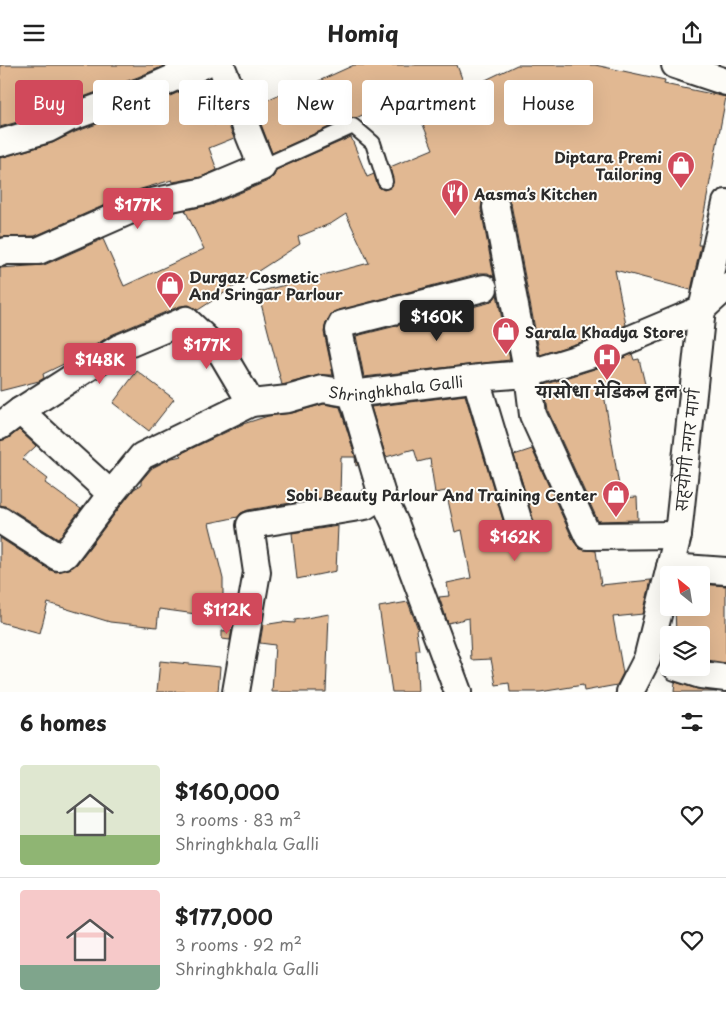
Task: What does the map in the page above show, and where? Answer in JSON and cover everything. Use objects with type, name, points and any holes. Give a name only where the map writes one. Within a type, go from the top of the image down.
[{"type":"street","points":[[0,143],[48,129],[69,118],[144,91],[203,65]]},
{"type":"street","points":[[0,253],[6,251],[38,251],[147,203],[205,191],[262,167],[221,65]]},
{"type":"street","points":[[675,65],[726,82]]},
{"type":"street","points":[[496,207],[528,374],[533,415],[588,536],[678,535]]},
{"type":"street","name":"सहयोगी नगर मार्ग","points":[[670,566],[678,535],[702,309],[726,209]]},
{"type":"street","name":"Shringhkhala Galli","points":[[0,520],[58,557],[62,557],[142,456],[251,403],[288,399],[323,389],[352,394],[528,374],[602,351],[702,309],[726,287]]},
{"type":"street","points":[[458,692],[395,523],[382,495],[352,394],[339,330],[342,324],[484,288]]},
{"type":"street","points":[[0,426],[20,411],[119,348],[186,320],[222,354],[251,403]]},
{"type":"street","points":[[476,379],[520,526]]},
{"type":"street","points":[[20,411],[111,493]]},
{"type":"street","points":[[236,692],[257,572],[250,525],[365,506],[382,495]]},
{"type":"street","points":[[710,570],[726,571]]},
{"type":"street","name":"सहयोगी नगर मार्ग","points":[[630,692],[658,662],[664,616]]},
{"type":"street","points":[[709,676],[726,678]]},
{"type":"lane","points":[[262,167],[353,126],[373,143],[385,181]]},
{"type":"building","points":[[0,65],[166,65],[130,80],[93,80],[93,93],[83,97],[83,80],[15,80],[15,123],[0,127]]},
{"type":"building","points":[[354,65],[457,65],[462,80],[362,80],[362,115],[352,118],[352,80],[321,80]]},
{"type":"building","points":[[517,65],[595,65],[665,80],[664,84],[726,97],[698,245],[701,245],[691,290],[615,270],[626,325],[597,337],[540,355],[511,204],[507,197],[501,193],[494,192],[486,196],[482,202],[481,209],[494,277],[488,273],[480,273],[333,312],[326,323],[324,332],[333,375],[319,375],[282,385],[258,292],[369,263],[346,214],[332,223],[298,237],[300,244],[198,310],[189,305],[180,306],[111,335],[74,359],[43,374],[44,378],[39,381],[0,391],[0,268],[44,265],[103,239],[124,286],[204,249],[185,210],[211,205],[268,181],[274,176],[276,170],[351,137],[367,177],[374,174],[379,187],[384,190],[391,187],[393,183],[390,167],[433,149],[423,125],[494,125],[494,80],[486,80]]},
{"type":"building","points":[[179,92],[179,125],[229,125],[234,138],[209,148],[217,170],[201,177],[173,182],[172,180],[141,189],[35,236],[0,237],[0,158],[52,143],[94,125],[169,125],[169,96]]},
{"type":"building","points":[[278,95],[278,125],[334,125],[272,153],[261,125],[268,125],[268,100]]},
{"type":"building","points":[[497,294],[510,360],[364,377],[356,336],[488,303]]},
{"type":"building","points":[[632,354],[634,360],[639,359],[645,384],[604,394],[621,498],[637,497],[638,520],[598,521],[548,411],[544,385],[607,365]]},
{"type":"building","points":[[137,371],[174,399],[149,431],[113,403]]},
{"type":"building","points":[[465,395],[509,537],[516,540],[524,540],[531,537],[534,530],[534,522],[514,455],[532,449],[574,542],[580,549],[596,551],[601,585],[651,580],[643,614],[613,617],[623,673],[617,685],[584,691],[583,685],[540,692],[510,692],[509,683],[496,685],[491,659],[471,660],[469,618],[448,623],[439,597],[449,596],[447,583],[471,578],[462,530],[455,532],[446,491],[435,493],[430,459],[418,462],[414,449],[386,457],[371,407]]},
{"type":"building","points":[[324,404],[340,407],[358,465],[356,466],[355,457],[341,457],[340,495],[248,510],[241,513],[238,517],[209,523],[223,579],[223,594],[218,617],[159,609],[157,627],[110,622],[48,603],[40,633],[0,622],[0,538],[50,570],[56,572],[69,569],[77,564],[134,489],[141,485],[141,481],[152,468],[172,458],[182,456],[180,454],[243,424],[268,416],[292,413]]},
{"type":"building","points":[[19,430],[36,446],[22,459],[48,479],[45,483],[81,509],[58,539],[8,507],[0,505],[0,441],[9,438]]},
{"type":"building","points":[[338,526],[336,571],[297,579],[292,533]]},
{"type":"building","points":[[710,585],[726,586],[726,663],[710,660],[710,626],[676,626],[675,616],[710,616]]},
{"type":"building","points":[[408,602],[418,629],[416,630],[419,650],[416,650],[418,692],[392,692],[379,607]]},
{"type":"building","points":[[329,614],[326,692],[272,692],[275,645],[260,643],[263,625],[282,622],[295,623],[295,620]]},
{"type":"building","points":[[232,630],[230,640],[222,639],[222,631]]},
{"type":"building","points":[[160,661],[220,667],[218,692],[157,692]]},
{"type":"building","points":[[675,682],[697,689],[717,692],[674,692]]},
{"type":"place","name":"Diptara Premi Tailoring","points":[[681,189]]},
{"type":"place","name":"Aasma’s Kitchen","points":[[455,217]]},
{"type":"place","name":"Durgaz Cosmetic And Sringar Parlour","points":[[170,309]]},
{"type":"place","name":"Sarala Khadya Store","points":[[506,355]]},
{"type":"place","name":"यासोधा मेडिकल हल","points":[[607,381]]},
{"type":"place","name":"Sobi Beauty Parlour And Training Center","points":[[616,518]]}]
